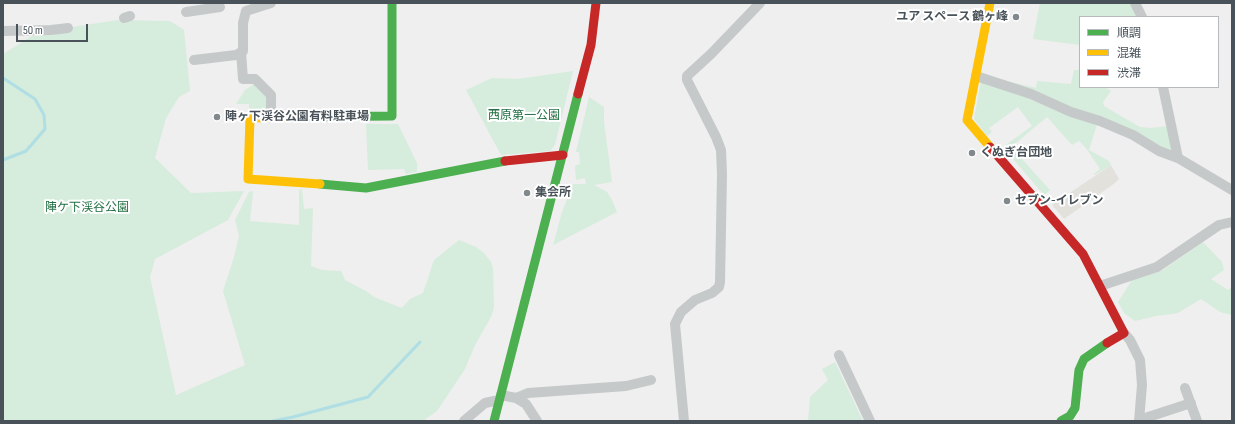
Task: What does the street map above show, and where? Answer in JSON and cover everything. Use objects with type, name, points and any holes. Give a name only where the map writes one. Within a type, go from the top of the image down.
[{"type":"street","points":[[271,118],[272,95],[255,79],[243,79],[241,52],[243,51],[243,23],[246,11],[272,3]]},
{"type":"street","points":[[392,3],[392,116],[250,118],[248,179],[366,188],[497,162],[563,155]]},
{"type":"street","points":[[494,421],[591,45],[596,3]]},
{"type":"street","points":[[684,421],[675,324],[681,312],[695,300],[712,293],[718,287],[720,282],[722,174],[721,150],[687,80],[687,76],[712,54],[760,3]]},
{"type":"street","points":[[990,3],[967,120],[1083,254],[1124,333],[1130,340],[1140,360],[1142,385],[1139,421],[1191,403]]},
{"type":"street","points":[[1135,3],[1142,16]]},
{"type":"street","points":[[186,12],[220,7]]},
{"type":"street","points":[[3,31],[51,30],[68,28]]},
{"type":"street","points":[[194,60],[236,55],[241,52]]},
{"type":"street","points":[[976,76],[1031,94],[1071,112],[1100,121],[1133,135],[1159,150],[1178,158],[1232,190]]},
{"type":"street","points":[[1163,88],[1178,158]]},
{"type":"street","points":[[1100,286],[1157,267],[1219,225],[1232,222]]},
{"type":"street","points":[[1068,419],[1075,408],[1078,370],[1084,359],[1094,351],[1124,333]]},
{"type":"street","points":[[838,355],[870,421]]},
{"type":"street","points":[[464,421],[485,403],[500,398],[516,398],[528,393],[626,386],[651,380]]},
{"type":"street","points":[[1185,388],[1197,421]]},
{"type":"street","points":[[516,398],[526,404],[537,421]]},
{"type":"shaded area","points":[[1111,165],[1119,179],[1064,219],[1052,205]]},
{"type":"green space","points":[[1040,3],[1130,3],[1136,16],[1079,16],[1079,45],[1033,39]]},
{"type":"green space","name":"陣ケ下渓谷公園","points":[[118,20],[170,21],[184,30],[190,91],[179,97],[166,118],[155,158],[191,193],[244,191],[228,220],[155,259],[150,277],[176,395],[245,365],[223,291],[239,236],[235,220],[249,192],[252,191],[253,193],[250,221],[299,225],[299,190],[302,189],[304,209],[313,208],[311,266],[322,270],[341,271],[345,280],[374,297],[402,308],[410,299],[423,293],[434,260],[459,240],[476,247],[484,253],[491,262],[493,268],[494,308],[491,317],[475,345],[465,369],[437,411],[423,421],[3,421],[3,54],[30,37],[78,26]]},
{"type":"green space","points":[[1074,70],[1079,70],[1079,88],[1106,88],[1111,91],[1103,102],[1104,106],[1140,127],[1151,128],[1169,126],[1174,154],[1099,118],[1089,150],[1109,161],[1111,165],[1095,175],[1094,174],[1100,169],[1086,148],[1079,141],[1072,145],[1047,117],[1011,147],[1050,190],[1044,195],[1003,147],[1032,126],[1018,107],[989,128],[992,132],[987,136],[974,119],[982,75],[1036,88],[1037,81],[1071,84]]},
{"type":"green space","name":"西原第一公園","points":[[573,71],[555,145],[550,151],[501,155],[466,90],[492,78],[518,79]]},
{"type":"green space","points":[[254,84],[269,99],[269,110],[249,111],[249,104],[236,104],[245,90]]},
{"type":"green space","points":[[589,97],[604,107],[604,122],[612,182],[594,185],[607,192],[617,212],[553,245],[562,212],[573,184],[586,184],[585,178],[576,180],[575,166],[580,164],[579,152],[576,152]]},
{"type":"green space","points":[[366,124],[398,124],[417,163],[417,172],[406,174],[404,169],[368,170]]},
{"type":"green space","points":[[1203,242],[1222,262],[1224,270],[1211,279],[1228,290],[1232,287],[1232,315],[1220,312],[1201,299],[1178,313],[1135,321],[1124,313],[1118,302],[1132,280],[1163,270]]},
{"type":"green space","points":[[835,362],[863,421],[808,421],[810,397],[828,380],[822,369]]},
{"type":"waterway","points":[[3,78],[35,99],[44,115],[45,129],[26,151],[3,160]]},
{"type":"waterway","points":[[273,421],[368,397],[420,342]]},
{"type":"traffic: fast","points":[[288,117],[392,116],[392,3]]},
{"type":"traffic: fast","points":[[494,421],[578,94]]},
{"type":"traffic: fast","points":[[320,184],[366,188],[505,161]]},
{"type":"traffic: fast","points":[[1061,421],[1070,416],[1075,408],[1079,370],[1084,359],[1107,343]]},
{"type":"traffic: slow","points":[[990,3],[967,120],[990,147]]},
{"type":"traffic: slow","points":[[288,117],[250,118],[248,179],[320,184]]},
{"type":"traffic: jam","points":[[578,94],[591,45],[596,3]]},
{"type":"traffic: jam","points":[[990,147],[1083,254],[1124,333],[1107,343]]},
{"type":"traffic: jam","points":[[505,161],[563,155]]},
{"type":"place","name":"ユア スペース 鶴ヶ峰","points":[[1016,17]]},
{"type":"place","name":"陣ヶ下渓谷公園有料駐車場","points":[[217,117]]},
{"type":"place","name":"くぬぎ台団地","points":[[972,153]]},
{"type":"place","name":"集会所","points":[[527,193]]},
{"type":"place","name":"セブン-イレブン","points":[[1007,201]]}]
